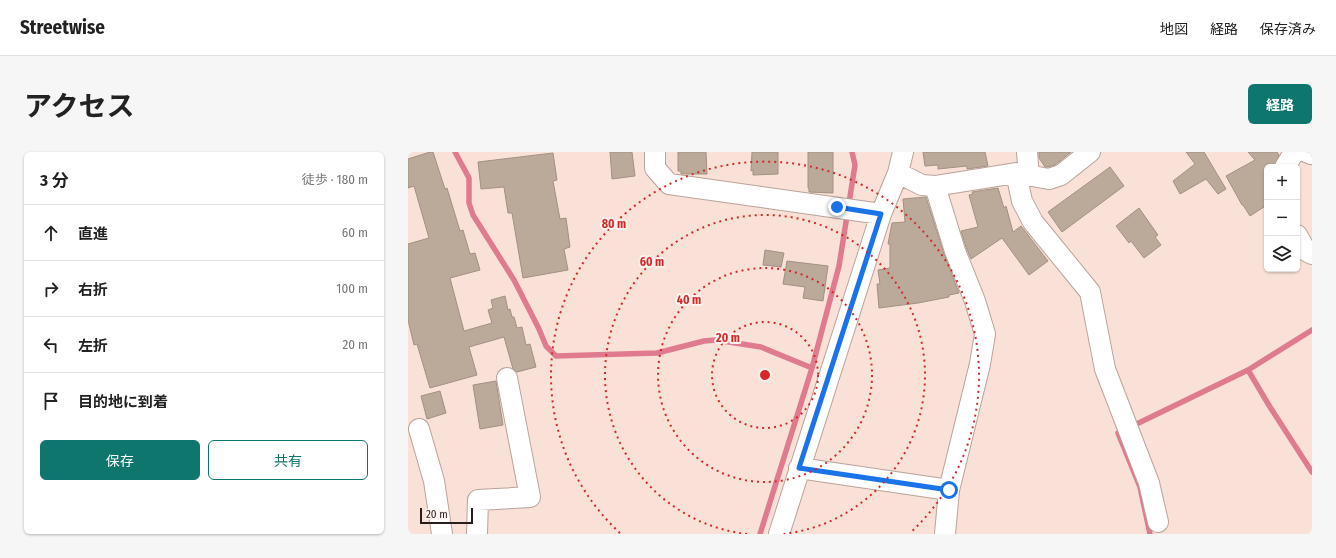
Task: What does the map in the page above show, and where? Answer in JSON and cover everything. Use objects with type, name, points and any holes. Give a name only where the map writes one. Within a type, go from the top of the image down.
[{"type":"street","points":[[655,152],[655,168],[669,184],[881,214]]},
{"type":"street","points":[[779,534],[881,214],[898,173],[903,152]]},
{"type":"street","points":[[1027,152],[1023,174],[1022,201],[1033,222],[1090,292],[1105,369],[1149,484],[1158,522]]},
{"type":"street","points":[[898,173],[922,185],[935,186],[1023,174],[1049,179],[1061,175],[1090,152]]},
{"type":"street","points":[[1286,164],[1293,152]]},
{"type":"street","points":[[1306,152],[1312,153]]},
{"type":"street","points":[[935,186],[955,251],[975,301],[985,334],[980,364],[949,490],[945,534]]},
{"type":"street","points":[[1298,236],[1306,251],[1312,254]]},
{"type":"street","points":[[477,534],[478,500],[530,498],[507,378]]},
{"type":"street","points":[[419,429],[434,481],[442,534]]},
{"type":"street","points":[[799,468],[949,490]]},
{"type":"building","points":[[433,152],[445,189],[447,188],[460,231],[463,230],[470,254],[475,253],[480,270],[450,278],[464,331],[492,323],[488,310],[493,308],[491,300],[505,296],[508,310],[510,309],[512,317],[514,317],[517,328],[522,327],[526,345],[530,344],[536,367],[517,372],[513,369],[504,337],[469,347],[477,375],[430,388],[417,344],[414,345],[408,320],[408,244],[429,238],[414,186],[408,188],[408,159]]},
{"type":"building","points":[[610,152],[632,152],[635,176],[612,179]]},
{"type":"building","points":[[678,152],[706,152],[707,174],[681,174],[681,171],[678,171]]},
{"type":"building","points":[[752,152],[778,152],[778,174],[753,175],[753,170],[751,171]]},
{"type":"building","points":[[808,152],[833,152],[833,193],[809,192]]},
{"type":"building","points":[[923,152],[985,152],[988,166],[967,169],[967,166],[938,169],[938,165],[925,166]]},
{"type":"building","points":[[1039,152],[1071,152],[1055,165],[1045,167],[1039,158]]},
{"type":"building","points":[[1186,152],[1204,152],[1226,189],[1218,194],[1206,179],[1180,194],[1173,181],[1195,164]]},
{"type":"building","points":[[1248,152],[1277,152],[1279,155],[1275,164],[1264,164],[1264,207],[1250,216],[1242,205],[1226,176],[1255,160]]},
{"type":"building","points":[[553,153],[557,180],[553,181],[560,219],[566,218],[570,247],[564,249],[568,270],[523,278],[512,213],[508,213],[504,187],[481,189],[478,162]]},
{"type":"building","points":[[1110,167],[1124,186],[1062,232],[1048,212]]},
{"type":"building","points":[[998,188],[1004,208],[1006,206],[1013,232],[1021,226],[1048,261],[1029,275],[1002,238],[971,259],[966,247],[961,231],[978,227],[969,195],[973,194],[972,192]]},
{"type":"building","points":[[926,197],[944,254],[959,293],[949,295],[949,297],[918,303],[879,308],[877,284],[880,284],[878,270],[890,268],[890,244],[888,244],[892,223],[905,222],[903,199]]},
{"type":"building","points":[[1139,208],[1158,235],[1155,237],[1161,245],[1144,258],[1131,241],[1129,243],[1116,226]]},
{"type":"building","points":[[765,250],[784,253],[781,267],[763,265]]},
{"type":"building","points":[[787,261],[828,266],[823,301],[803,298],[805,287],[783,284]]},
{"type":"building","points":[[496,381],[503,425],[480,429],[473,385]]},
{"type":"building","points":[[440,391],[446,413],[427,419],[421,396]]},
{"type":"waterway","points":[[455,152],[469,178],[469,203],[473,215],[514,280],[546,346],[556,356],[657,353],[704,341],[716,340],[761,347],[812,368]]},
{"type":"waterway","points":[[760,534],[812,368],[839,266],[855,165],[852,152]]},
{"type":"waterway","points":[[1150,534],[1140,487],[1118,433],[1248,370],[1312,330]]},
{"type":"waterway","points":[[1248,370],[1312,472]]},
{"type":"route","points":[[837,207],[881,214],[799,468],[949,490]]}]
